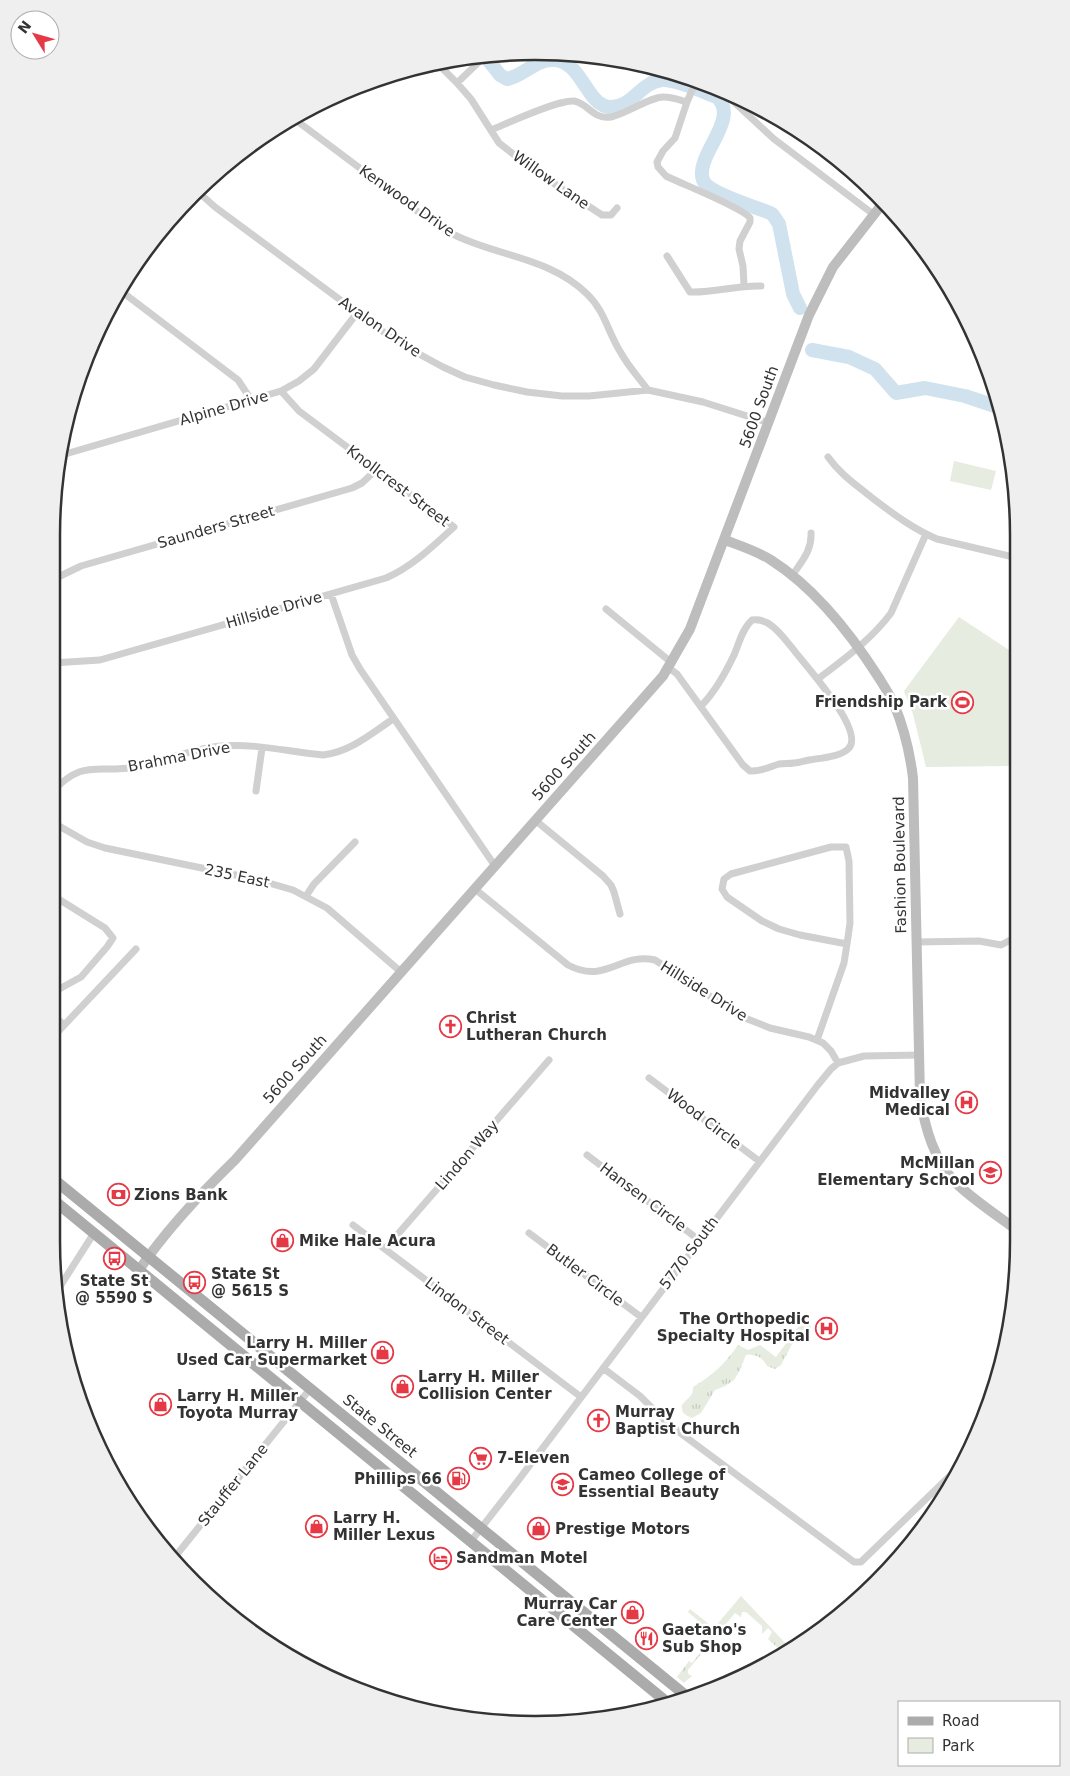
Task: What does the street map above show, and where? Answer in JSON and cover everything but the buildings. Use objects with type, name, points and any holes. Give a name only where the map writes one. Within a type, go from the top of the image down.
[{"type":"main road","name":"State Street","points":[[60,1184],[682,1693]]},
{"type":"main road","name":"State Street","points":[[60,1206],[663,1699]]},
{"type":"street","points":[[457,83],[478,64]]},
{"type":"street","name":"Willow Lane","points":[[443,69],[477,107],[499,143],[602,215],[611,215],[617,208]]},
{"type":"street","points":[[693,87],[675,138],[663,151],[657,162],[658,167],[666,176],[748,215],[750,222],[743,234],[739,248],[743,266],[744,286]]},
{"type":"street","points":[[491,130],[527,115],[568,102],[576,101],[595,115],[609,118],[663,96],[689,99]]},
{"type":"street","points":[[738,106],[774,139],[874,214]]},
{"type":"street","name":"Kenwood Drive","points":[[300,123],[446,231],[466,240],[539,264],[576,284],[597,305],[605,318],[621,355],[648,390]]},
{"type":"street","name":"Avalon Drive","points":[[203,196],[397,342],[418,355],[465,376],[527,392],[562,396],[589,396],[648,390],[703,402],[769,423]]},
{"type":"street","name":"5600 South","points":[[139,1270],[148,1256],[206,1188],[234,1160],[656,685],[670,665],[690,629],[819,293],[833,267],[879,208]]},
{"type":"street","points":[[667,256],[690,292],[708,293],[744,286],[761,286]]},
{"type":"street","points":[[126,294],[238,380],[252,401]]},
{"type":"street","name":"Alpine Drive","points":[[67,453],[252,401],[281,391],[299,381],[314,369],[357,313]]},
{"type":"street","name":"Knollcrest Street","points":[[281,391],[299,410],[454,527],[428,551],[402,571],[386,578],[331,594]]},
{"type":"street","points":[[828,457],[838,471],[893,513],[926,534],[937,539],[1010,556]]},
{"type":"street","name":"Saunders Street","points":[[60,576],[81,566],[352,488],[362,483],[376,469]]},
{"type":"street","points":[[792,576],[808,551],[811,542],[810,533]]},
{"type":"street","points":[[818,680],[859,647],[885,622],[891,613],[926,534]]},
{"type":"street","name":"Fashion Boulevard","points":[[725,540],[760,554],[782,567],[818,600],[859,647],[894,702],[911,758],[914,796],[920,1096],[923,1113],[932,1144],[943,1166],[956,1183],[1010,1225]]},
{"type":"street","name":"Hillside Drive","points":[[60,662],[100,660],[331,594],[352,655],[495,866]]},
{"type":"street","points":[[606,609],[670,665],[742,765],[750,771],[839,754],[848,750],[850,746],[852,737],[844,717],[835,702],[782,636],[772,626],[759,619],[752,620],[745,628],[723,677],[701,706]]},
{"type":"street","name":"Brahma Drive","points":[[60,783],[66,777],[88,769],[137,766],[219,746],[238,745],[323,755],[334,754],[346,750],[394,719]]},
{"type":"street","points":[[256,791],[262,748]]},
{"type":"street","points":[[535,820],[611,885],[620,914]]},
{"type":"street","name":"235 East","points":[[60,827],[87,842],[105,848],[276,884],[306,896],[339,918],[401,972]]},
{"type":"street","points":[[306,896],[314,884],[355,842]]},
{"type":"street","points":[[847,944],[800,935],[779,929],[762,921],[726,897],[722,889],[724,879],[731,874],[831,847],[846,847],[849,861],[850,923],[847,944],[844,963],[823,1029],[817,1040],[828,1047],[838,1063],[864,1056],[920,1055]]},
{"type":"street","name":"Hillside Drive","points":[[474,889],[568,965],[580,971],[601,971],[639,959],[655,960],[728,1010],[740,1016],[770,1028],[817,1040]]},
{"type":"street","points":[[60,900],[105,928],[113,938],[81,977],[60,989]]},
{"type":"street","points":[[917,942],[979,941],[1001,945],[1010,940]]},
{"type":"street","points":[[60,1029],[136,950]]},
{"type":"street","points":[[60,1021],[64,1025]]},
{"type":"street","name":"Lindon Way","points":[[385,1249],[549,1060]]},
{"type":"street","name":"5770 South","points":[[471,1541],[816,1086],[838,1063]]},
{"type":"street","name":"Wood Circle","points":[[649,1078],[759,1161]]},
{"type":"street","name":"Hansen Circle","points":[[587,1155],[699,1240]]},
{"type":"street","name":"Lindon Street","points":[[353,1225],[581,1397]]},
{"type":"street","name":"Butler Circle","points":[[529,1232],[641,1317]]},
{"type":"street","points":[[62,1283],[94,1234]]},
{"type":"street","points":[[603,1368],[640,1396],[661,1418],[854,1562],[861,1562],[944,1482]]},
{"type":"street","name":"Stauffer Lane","points":[[178,1554],[310,1389]]},
{"type":"green space","points":[[954,461],[996,471],[991,490],[950,481]]},
{"type":"green space","name":"Friendship Park","points":[[959,617],[1010,651],[1010,764],[1007,766],[926,767],[913,714],[904,691]]},
{"type":"green space","points":[[811,1322],[811,1327],[807,1334],[792,1344],[781,1365],[775,1369],[767,1366],[758,1357],[746,1355],[734,1380],[715,1390],[701,1413],[692,1418],[685,1415],[682,1405],[691,1395],[693,1387],[718,1369],[738,1345],[748,1350],[760,1345],[776,1357],[801,1323]]},
{"type":"green space","points":[[741,1596],[786,1644],[778,1648],[768,1639],[772,1632],[768,1628],[762,1634],[762,1626],[746,1612],[742,1612],[741,1617],[735,1613],[688,1670],[688,1674],[692,1676],[684,1683],[677,1677],[689,1661],[692,1663],[705,1646],[702,1643],[711,1632],[688,1612],[690,1609],[714,1628]]},
{"type":"waterway","points":[[490,62],[500,75],[507,79],[535,65],[549,60]]},
{"type":"waterway","points":[[555,61],[570,66],[594,98],[601,104],[609,107],[624,104],[648,85],[662,80],[682,84],[717,97],[723,106],[724,116],[721,127],[705,160],[702,170],[703,180],[718,192],[774,216],[779,224],[793,294],[800,308]]},
{"type":"waterway","points":[[812,350],[849,357],[875,369],[896,393],[925,388],[965,396],[992,405]]},
{"type":"place","name":"Friendship Park","points":[[963,702]]},
{"type":"place","name":"Christ Lutheran Church","points":[[450,1027]]},
{"type":"place","name":"Midvalley Medical","points":[[966,1102]]},
{"type":"place","name":"McMillan Elementary School","points":[[991,1172]]},
{"type":"place","name":"Zions Bank","points":[[118,1195]]},
{"type":"place","name":"Mike Hale Acura","points":[[283,1241]]},
{"type":"place","name":"State St @ 5590 S","points":[[114,1258]]},
{"type":"place","name":"State St @ 5615 S","points":[[195,1283]]},
{"type":"place","name":"The Orthopedic Specialty Hospital","points":[[826,1328]]},
{"type":"place","name":"Larry H. Miller Used Car Supermarket","points":[[383,1352]]},
{"type":"place","name":"Larry H. Miller Collision Center","points":[[402,1386]]},
{"type":"place","name":"Larry H. Miller Toyota Murray","points":[[161,1405]]},
{"type":"place","name":"Murray Baptist Church","points":[[599,1421]]},
{"type":"place","name":"7-Eleven","points":[[481,1458]]},
{"type":"place","name":"Phillips 66","points":[[458,1479]]},
{"type":"place","name":"Cameo College of Essential Beauty","points":[[562,1484]]},
{"type":"place","name":"Larry H. Miller Lexus","points":[[317,1527]]},
{"type":"place","name":"Prestige Motors","points":[[539,1529]]},
{"type":"place","name":"Sandman Motel","points":[[440,1558]]},
{"type":"place","name":"Murray Car Care Center","points":[[633,1613]]},
{"type":"place","name":"Gaetano's Sub Shop","points":[[646,1639]]}]
